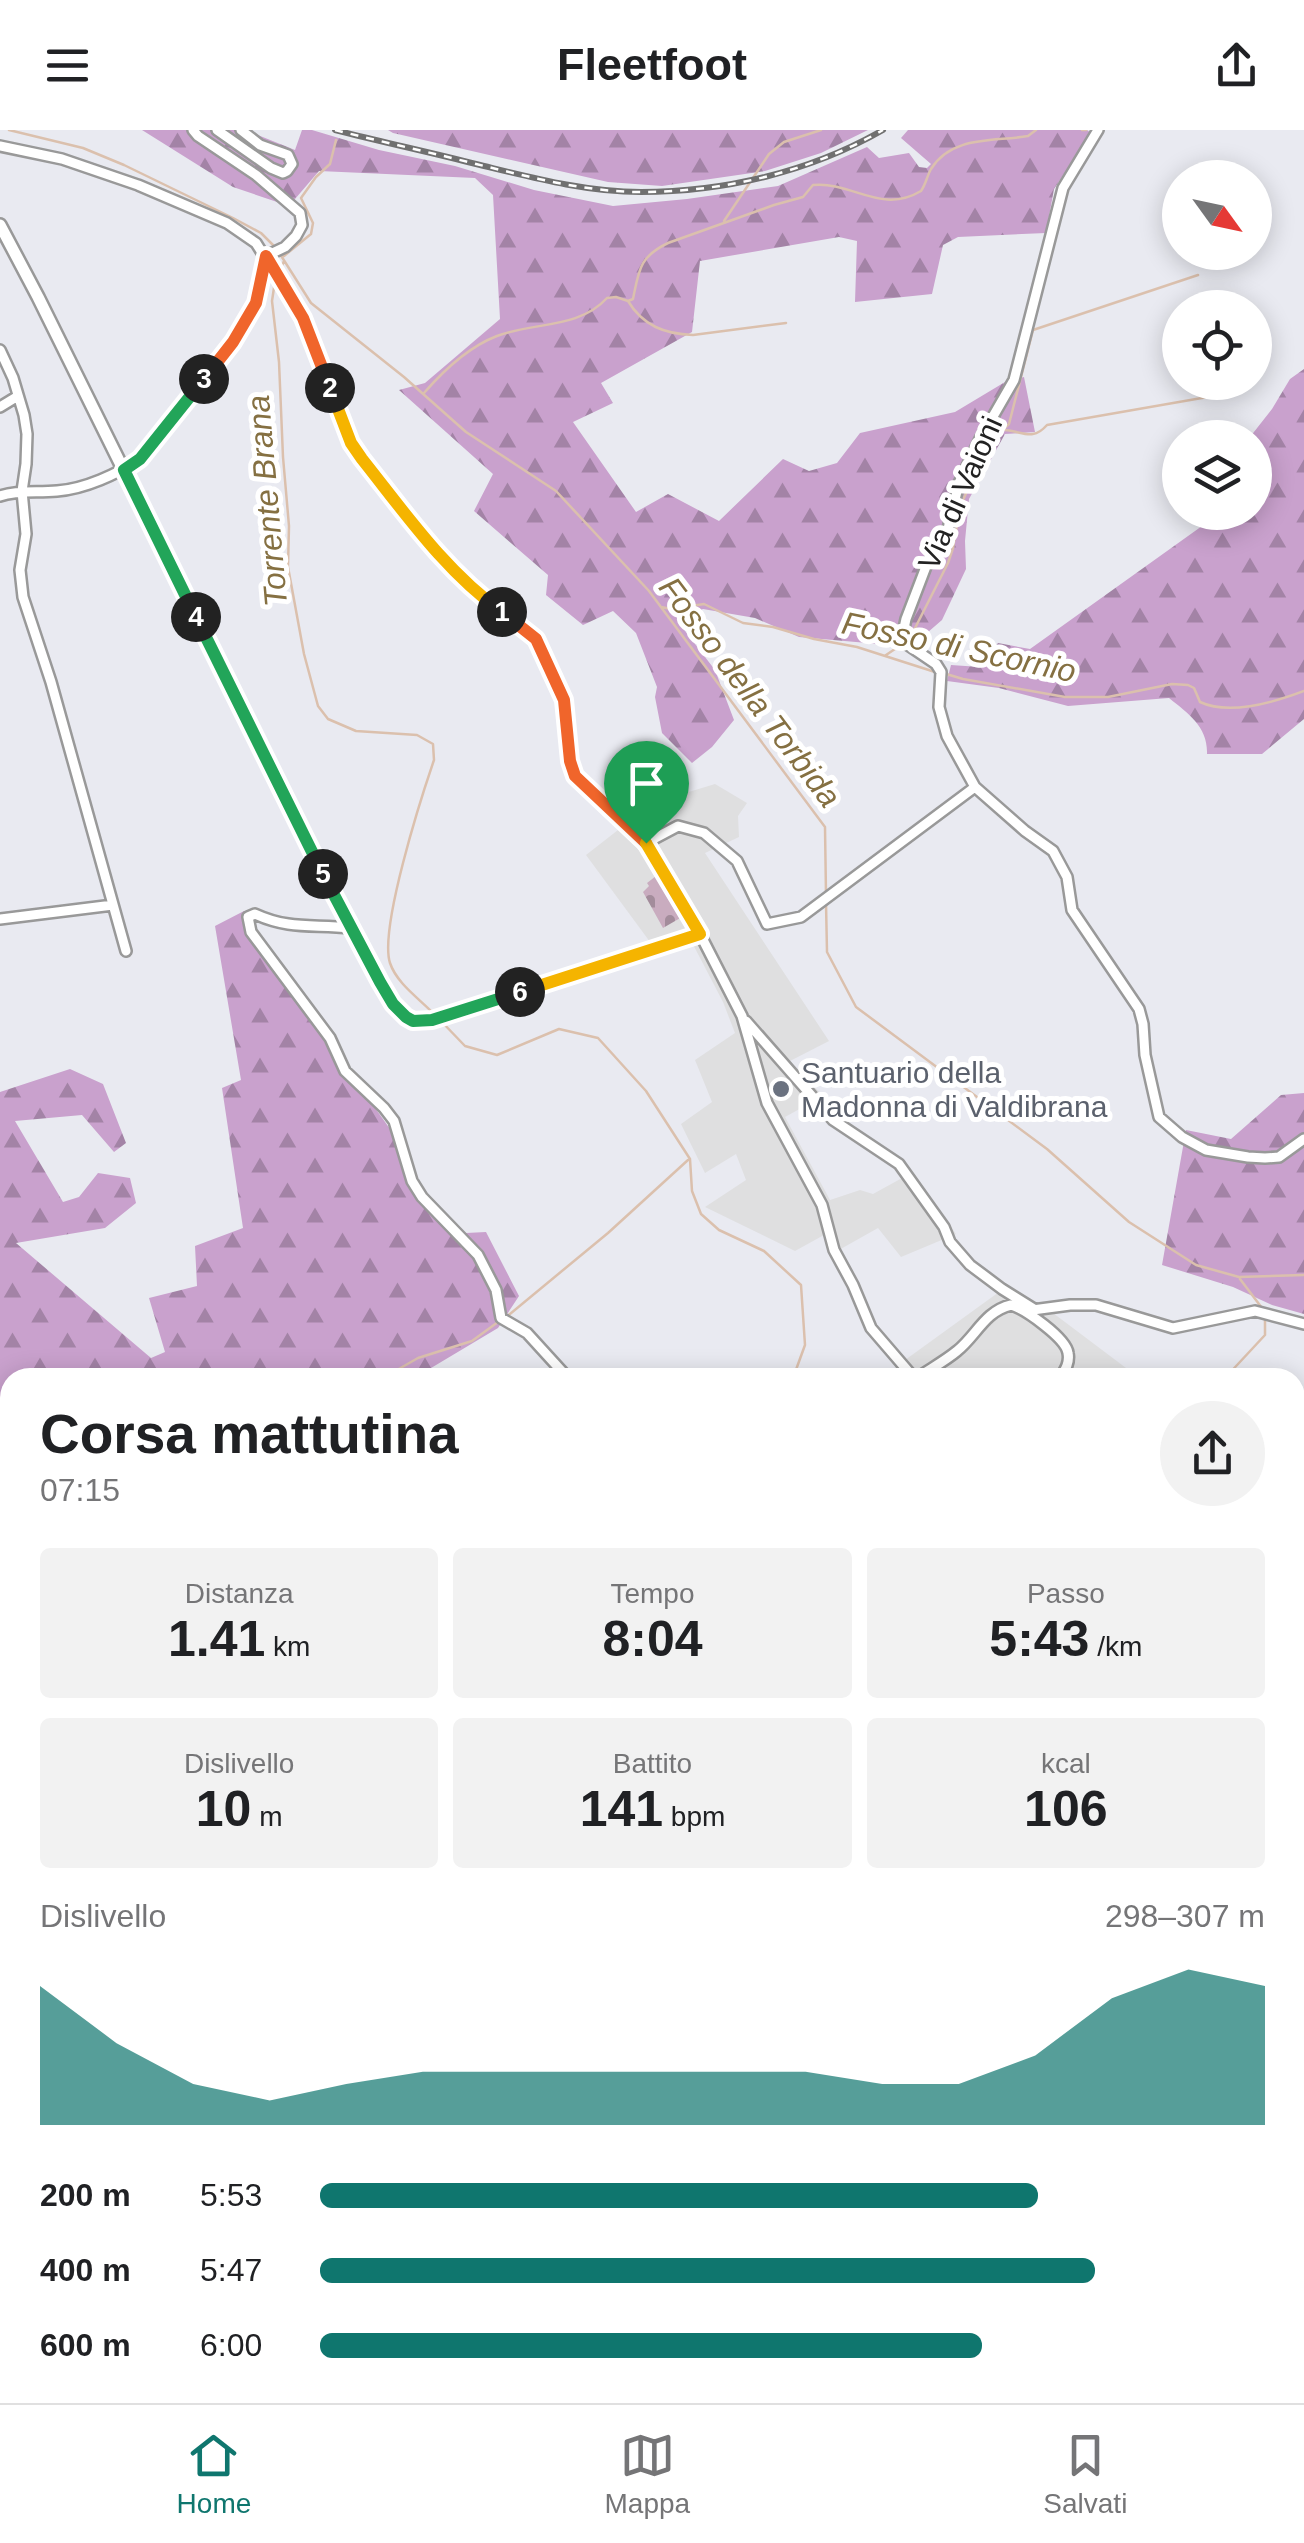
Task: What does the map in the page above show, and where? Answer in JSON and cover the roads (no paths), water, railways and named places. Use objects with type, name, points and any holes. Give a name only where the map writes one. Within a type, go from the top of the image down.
[{"type":"street","points":[[193,130],[296,208],[301,218],[300,230],[285,247],[266,256]]},
{"type":"street","points":[[217,130],[276,171],[283,173],[290,168],[292,161],[288,155],[260,145],[241,130]]},
{"type":"street","name":"Via di Vaioni","points":[[1098,130],[1064,188],[1014,380],[960,483],[947,534],[927,564],[903,634],[908,645],[936,664],[941,672],[939,707],[948,736],[975,788],[1053,851],[1068,877],[1072,910],[1140,1010],[1145,1056],[1159,1117],[1182,1138],[1206,1150],[1248,1158],[1279,1156],[1304,1139]]},
{"type":"street","points":[[0,146],[62,159],[138,185],[227,223],[256,243],[266,256],[303,318],[354,448],[422,536],[458,575],[536,639],[564,700],[575,776],[646,843],[700,934],[742,1016],[767,1103],[822,1205],[834,1250],[854,1285],[871,1328],[906,1368]]},
{"type":"street","points":[[0,225],[350,928],[398,1011],[413,1021],[432,1020],[700,934]]},
{"type":"street","points":[[0,496],[22,491],[60,492],[124,470],[140,459],[233,342],[256,303],[266,256]]},
{"type":"street","points":[[0,350],[24,415],[26,434],[22,491],[26,534],[20,570],[23,597],[51,682],[126,951]]},
{"type":"street","points":[[0,407],[18,396]]},
{"type":"street","points":[[646,843],[678,826],[704,833],[737,860],[767,924],[801,917],[975,788]]},
{"type":"street","points":[[0,918],[113,905]]},
{"type":"street","points":[[350,928],[274,924],[255,914],[248,916],[252,932],[330,1038],[345,1071],[394,1121],[412,1180],[422,1197],[478,1255],[496,1290],[500,1318],[528,1333],[560,1368]]},
{"type":"street","points":[[742,1016],[826,1112],[903,1168],[950,1242],[970,1265],[1029,1310],[1065,1344],[1069,1355],[1065,1368]]},
{"type":"street","points":[[930,1368],[958,1350],[997,1310],[1011,1305],[1029,1310],[1096,1304],[1173,1328],[1254,1311],[1304,1324]]},
{"type":"waterway","name":"Torrente Brana","points":[[9,130],[83,148],[124,165],[261,233],[275,247]]},
{"type":"waterway","points":[[724,221],[769,154],[784,142],[821,130]]},
{"type":"waterway","points":[[628,301],[633,299],[646,259],[668,243],[803,197],[813,185],[880,199],[906,197],[921,191],[931,169],[950,150],[975,142],[1028,136],[1036,130]]},
{"type":"waterway","points":[[284,256],[311,234],[313,223],[301,198],[330,164],[336,140]]},
{"type":"waterway","name":"Fosso della Torbida","points":[[280,254],[311,303],[466,432],[556,491],[649,591],[825,827],[826,895]]},
{"type":"waterway","name":"Torrente Brana","points":[[280,270],[284,261]]},
{"type":"waterway","points":[[910,638],[948,563],[960,507],[985,450],[1009,424],[1033,330],[1198,275]]},
{"type":"waterway","name":"Torrente Brana","points":[[275,281],[272,301],[289,526],[288,567],[318,706],[328,719],[356,731],[417,735],[433,744],[434,760],[403,863],[388,946],[390,963],[398,978],[435,1015]]},
{"type":"waterway","points":[[424,393],[476,346],[511,332],[583,315],[607,298],[628,301],[648,322],[683,334],[786,323]]},
{"type":"waterway","points":[[1005,430],[1033,434],[1047,425],[1190,400]]},
{"type":"waterway","name":"Fosso di Scornio","points":[[661,607],[681,611],[704,604],[743,623],[857,647],[935,672]]},
{"type":"waterway","points":[[886,655],[904,643]]},
{"type":"waterway","name":"Fosso di Scornio","points":[[943,673],[1065,697],[1108,697],[1172,684],[1188,685],[1194,688],[1200,702],[1225,708],[1266,703],[1304,691]]},
{"type":"waterway","name":"Fosso della Torbida","points":[[826,903],[827,952],[856,1007],[1047,1149],[1129,1222],[1196,1265],[1239,1277],[1304,1275]]},
{"type":"waterway","name":"Torrente Brana","points":[[441,1021],[465,1046],[497,1055],[559,1029],[598,1038],[646,1091],[690,1159],[692,1191],[701,1214],[719,1230],[764,1251],[801,1285],[805,1345],[797,1368]]},
{"type":"waterway","points":[[505,1318],[688,1160]]},
{"type":"waterway","points":[[1240,1279],[1262,1308]]},
{"type":"waterway","points":[[1234,1368],[1265,1335],[1265,1316]]},
{"type":"waterway","points":[[400,1368],[418,1358],[472,1341],[498,1322]]},
{"type":"railway","points":[[335,130],[558,183],[641,192],[704,188],[766,177],[826,157],[883,130]]},
{"type":"place","name":"Santuario della Madonna di Valdibrana","points":[[781,1089]]}]
